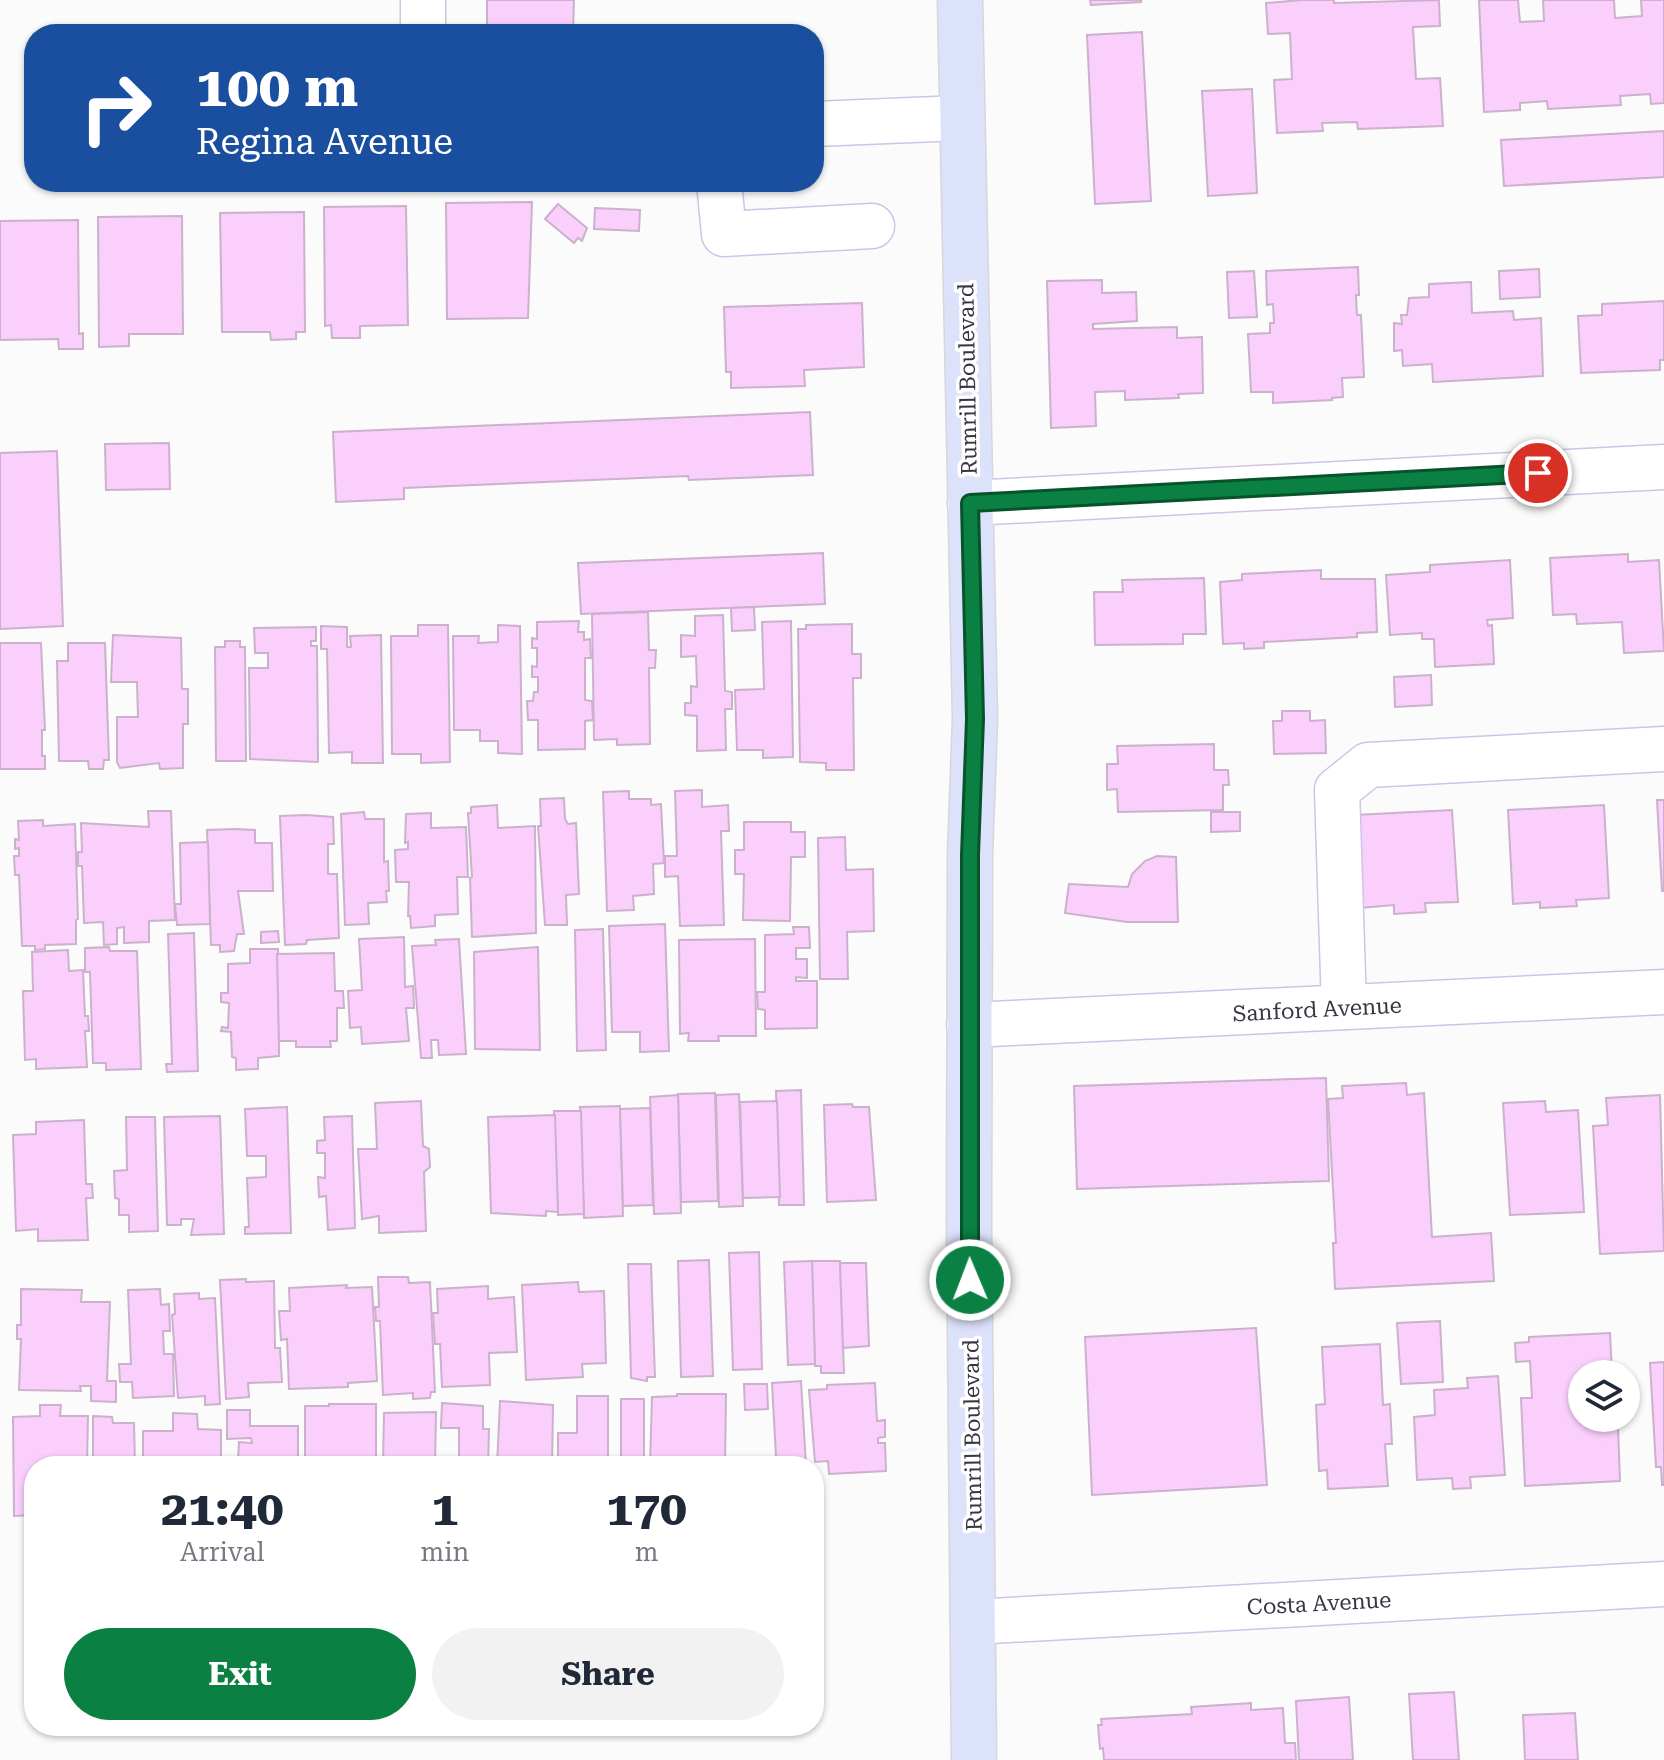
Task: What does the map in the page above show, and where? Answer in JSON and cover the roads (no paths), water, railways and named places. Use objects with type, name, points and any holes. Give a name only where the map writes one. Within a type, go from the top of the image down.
[{"type":"main road","name":"Rumrill Boulevard","points":[[960,0],[975,719],[969,1025],[974,1760]]},
{"type":"street","points":[[423,0],[423,24]]},
{"type":"street","points":[[824,124],[961,118]]},
{"type":"street","points":[[720,192],[724,234],[872,226]]},
{"type":"street","points":[[970,503],[1664,467]]},
{"type":"street","points":[[1344,1007],[1337,790],[1368,765],[1664,749]]},
{"type":"street","name":"Sanford Avenue","points":[[969,1025],[1664,992]]},
{"type":"street","name":"Costa Avenue","points":[[973,1622],[1664,1584]]}]
